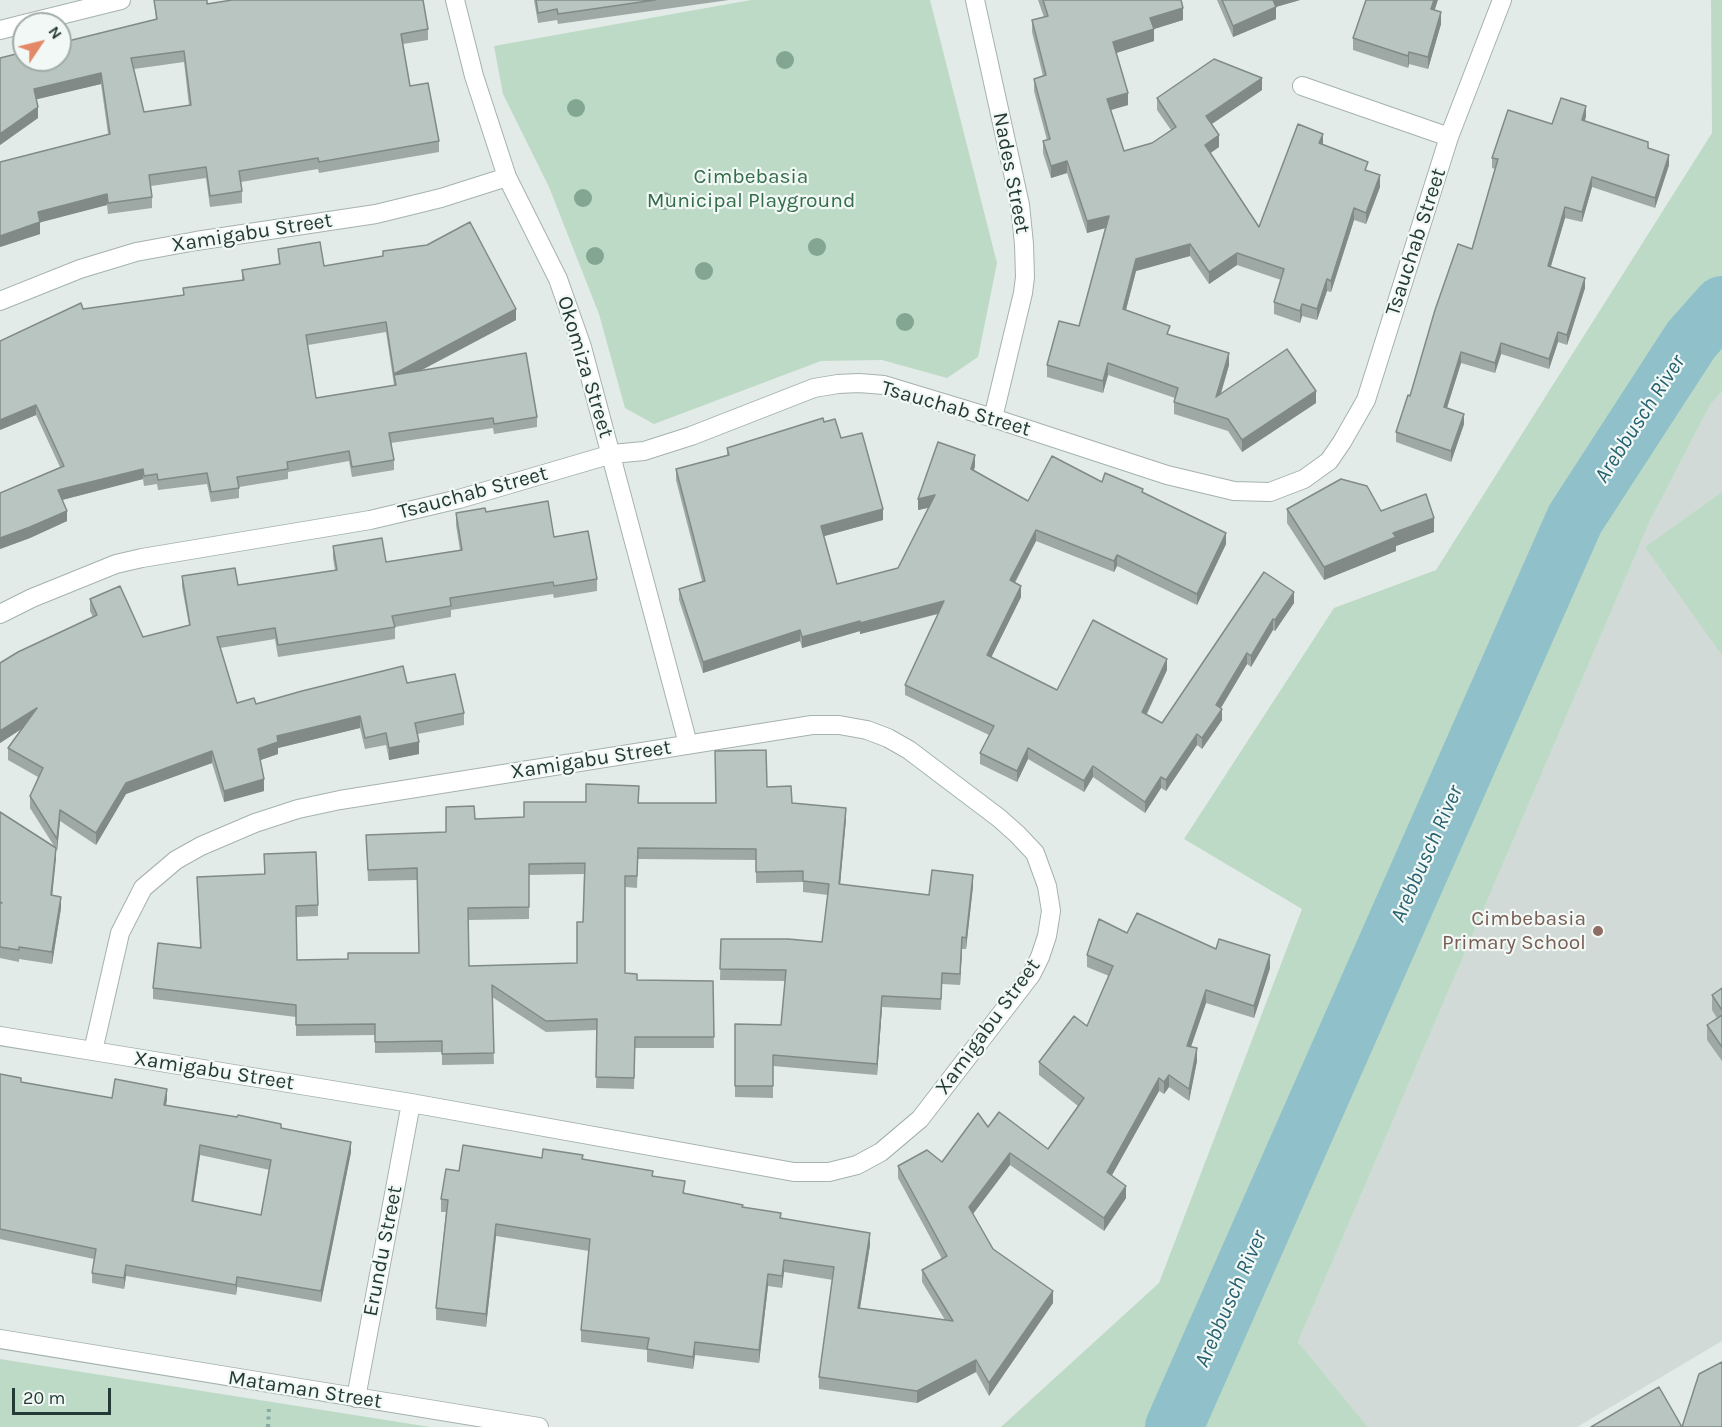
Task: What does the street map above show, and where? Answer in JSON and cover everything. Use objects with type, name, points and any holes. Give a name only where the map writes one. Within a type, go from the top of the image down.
[{"type":"street","points":[[72,12],[121,0]]},
{"type":"street","name":"Okomiza Street","points":[[456,0],[474,76],[507,177],[544,249],[571,312],[612,454],[687,744]]},
{"type":"street","name":"Nades Street","points":[[975,0],[1020,205],[1024,244],[1023,293],[993,418]]},
{"type":"street","name":"Tsauchab Street","points":[[0,614],[64,584],[116,564],[370,520],[481,493],[612,454],[644,451],[666,445],[814,388],[838,384],[884,385],[1167,475],[1234,491],[1270,492],[1304,478],[1329,461],[1366,400],[1449,137],[1502,0]]},
{"type":"street","points":[[1302,86],[1449,137]]},
{"type":"street","name":"Xamigabu Street","points":[[0,301],[80,269],[136,252],[376,214],[441,198],[507,177]]},
{"type":"street","name":"Xamigabu Street","points":[[0,1036],[411,1103],[794,1172],[829,1172],[857,1165],[881,1152],[920,1119],[1031,975],[1041,957],[1051,911],[1047,886],[1035,853],[999,818],[909,750],[888,738],[867,730],[839,725],[812,725],[298,808],[201,846],[176,860],[143,888],[133,906],[120,933],[93,1051]]},
{"type":"street","name":"Erundu Street","points":[[356,1398],[411,1103]]},
{"type":"street","name":"Mataman Street","points":[[0,1339],[539,1427]]},
{"type":"shaded area","name":"Cimbebasia Primary School","points":[[1722,391],[1722,1341],[1577,1427],[1368,1427],[1298,1342],[1650,521],[1710,405]]},
{"type":"green space","name":"Cimbebasia Municipal Playground","points":[[751,0],[930,0],[997,263],[978,357],[947,378],[882,360],[821,361],[654,424],[625,408],[599,314],[549,187],[503,94],[494,46]]},
{"type":"green space","points":[[1711,0],[1722,0],[1722,391],[1710,405],[1650,521],[1298,1342],[1368,1427],[1001,1427],[1159,1283],[1302,909],[1184,839],[1334,608],[1436,570],[1712,133]]},
{"type":"green space","points":[[1722,492],[1722,655],[1645,547]]},
{"type":"green space","points":[[0,1359],[430,1427],[0,1427]]},
{"type":"building","points":[[154,0],[207,0],[207,4],[232,0],[423,0],[428,29],[401,34],[410,86],[428,83],[439,141],[319,162],[318,158],[239,171],[242,191],[210,196],[206,167],[149,175],[152,197],[108,203],[107,194],[38,212],[40,222],[0,236],[0,162],[110,134],[101,73],[34,89],[38,107],[0,134],[0,58],[12,55],[12,72],[72,72],[72,40],[157,19]],"holes":[[[184,51],[191,105],[144,112],[131,58]]]},
{"type":"building","points":[[536,0],[655,0],[558,14],[557,9],[538,13]]},
{"type":"building","points":[[1043,0],[1181,0],[1183,8],[1150,18],[1154,29],[1113,42],[1128,93],[1107,99],[1124,151],[1152,143],[1176,127],[1157,98],[1214,59],[1262,78],[1206,116],[1219,135],[1205,145],[1259,227],[1298,124],[1323,134],[1319,143],[1368,162],[1365,170],[1380,175],[1366,213],[1354,208],[1331,281],[1327,279],[1317,309],[1302,304],[1300,311],[1274,302],[1284,269],[1237,253],[1209,272],[1190,244],[1136,259],[1123,309],[1170,326],[1167,334],[1229,353],[1216,397],[1287,349],[1316,391],[1242,440],[1228,419],[1174,402],[1178,388],[1108,363],[1103,381],[1047,365],[1059,321],[1079,326],[1109,216],[1087,221],[1067,161],[1051,166],[1043,141],[1050,139],[1034,79],[1046,75],[1032,20],[1048,16]]},
{"type":"building","points":[[1222,0],[1273,0],[1276,7],[1233,26]]},
{"type":"building","points":[[1366,0],[1434,0],[1431,9],[1441,12],[1428,57],[1409,52],[1408,56],[1353,38]]},
{"type":"building","points":[[1561,98],[1586,106],[1582,120],[1648,142],[1648,148],[1669,155],[1655,198],[1592,177],[1582,212],[1565,207],[1548,266],[1585,278],[1567,335],[1558,332],[1549,359],[1501,343],[1495,363],[1461,352],[1444,407],[1464,414],[1451,451],[1396,432],[1408,395],[1410,396],[1435,310],[1458,244],[1472,249],[1498,159],[1492,158],[1508,110],[1552,124]]},
{"type":"building","points":[[470,222],[516,309],[394,374],[386,322],[306,335],[316,398],[396,385],[394,375],[526,353],[537,417],[494,424],[493,418],[389,433],[394,460],[352,467],[349,451],[287,462],[288,469],[237,477],[239,488],[211,492],[207,473],[158,480],[157,474],[144,476],[143,469],[58,490],[67,511],[0,538],[0,493],[64,466],[36,405],[0,420],[0,341],[81,303],[83,309],[184,295],[183,288],[244,280],[242,270],[280,264],[278,249],[320,242],[324,266],[383,256],[383,251],[427,245]]},
{"type":"building","points":[[823,418],[824,422],[835,419],[841,438],[862,433],[883,509],[821,526],[837,584],[898,568],[935,495],[918,499],[938,442],[975,455],[971,469],[1028,501],[1052,456],[1102,482],[1105,473],[1143,489],[1142,492],[1226,533],[1197,594],[1117,555],[1114,561],[1036,530],[1010,580],[1021,586],[987,655],[1057,690],[1093,620],[1167,659],[1142,712],[1162,723],[1264,572],[1294,592],[1275,620],[1273,619],[1251,656],[1247,653],[1216,705],[1222,709],[1202,738],[1197,734],[1166,780],[1161,777],[1145,802],[1093,766],[1084,781],[1028,748],[1017,771],[980,753],[994,726],[905,685],[944,601],[802,637],[800,630],[703,662],[679,589],[705,581],[676,469],[729,455],[727,448]]},
{"type":"building","points":[[1341,479],[1367,486],[1381,511],[1426,494],[1434,518],[1393,533],[1396,537],[1324,567],[1287,509]]},
{"type":"building","points":[[548,501],[554,537],[588,531],[597,579],[554,586],[553,582],[450,598],[451,606],[392,616],[395,627],[278,645],[275,628],[217,637],[237,703],[254,698],[256,704],[403,666],[407,683],[455,674],[464,713],[415,723],[419,742],[389,748],[386,733],[365,738],[360,716],[277,736],[278,742],[258,749],[264,779],[224,791],[212,751],[126,783],[96,833],[60,810],[57,839],[30,796],[43,768],[8,748],[37,708],[0,731],[0,663],[18,652],[97,615],[90,599],[120,586],[143,637],[190,625],[182,576],[235,568],[238,585],[337,570],[333,546],[382,538],[386,562],[462,550],[456,513],[485,508],[486,512]]},
{"type":"building","points":[[766,750],[767,787],[791,786],[792,803],[846,808],[839,884],[929,895],[932,870],[973,875],[966,938],[962,937],[960,974],[942,973],[941,999],[882,996],[877,1064],[773,1055],[773,1086],[735,1086],[735,1024],[781,1025],[786,970],[720,969],[721,939],[788,939],[822,942],[829,884],[803,881],[803,871],[756,872],[756,849],[638,848],[637,876],[625,876],[625,973],[637,974],[637,980],[713,981],[714,1037],[635,1037],[634,1078],[596,1077],[597,1019],[546,1021],[492,985],[494,1053],[442,1054],[442,1041],[375,1042],[375,1024],[296,1025],[296,1005],[153,988],[158,943],[201,948],[197,877],[265,874],[264,854],[316,852],[318,905],[296,906],[297,960],[348,959],[348,953],[419,953],[417,868],[368,870],[366,835],[446,832],[446,807],[474,806],[475,819],[524,817],[524,802],[586,802],[586,784],[639,786],[638,803],[716,803],[715,751]],"holes":[[[585,863],[583,922],[577,922],[577,963],[469,966],[468,908],[529,907],[529,864]]]},
{"type":"building","points":[[0,812],[56,848],[51,895],[61,897],[52,952],[19,947],[19,950],[0,947],[0,903],[2,903],[0,902]]},
{"type":"building","points":[[1137,913],[1216,949],[1219,939],[1270,955],[1254,1006],[1206,990],[1187,1046],[1197,1048],[1189,1089],[1169,1075],[1164,1082],[1159,1078],[1107,1172],[1126,1186],[1104,1218],[1010,1153],[969,1207],[993,1249],[1053,1291],[989,1383],[976,1360],[917,1391],[819,1377],[834,1267],[784,1260],[782,1276],[768,1274],[759,1350],[695,1342],[693,1357],[647,1349],[649,1338],[581,1330],[590,1239],[496,1224],[486,1314],[436,1308],[448,1200],[441,1199],[446,1169],[459,1171],[463,1145],[542,1158],[543,1149],[583,1155],[582,1159],[653,1171],[652,1176],[685,1181],[683,1193],[743,1205],[742,1207],[781,1213],[780,1218],[870,1233],[858,1308],[953,1321],[922,1270],[947,1256],[898,1166],[927,1150],[942,1162],[978,1113],[988,1127],[999,1112],[1048,1149],[1084,1098],[1039,1062],[1074,1016],[1087,1026],[1113,966],[1087,955],[1099,919],[1127,933]]},
{"type":"building","points":[[1722,988],[1722,1010],[1712,995]]},
{"type":"building","points":[[1722,1015],[1722,1047],[1707,1025]]},
{"type":"building","points":[[0,1074],[21,1078],[21,1082],[112,1098],[115,1079],[167,1089],[164,1105],[237,1117],[238,1115],[281,1124],[281,1128],[351,1142],[321,1291],[237,1277],[236,1285],[126,1265],[124,1278],[92,1273],[96,1249],[0,1229]],"holes":[[[200,1145],[271,1160],[261,1215],[192,1201]]]},
{"type":"building","points":[[1722,1362],[1722,1427],[1682,1427],[1699,1374]]},
{"type":"building","points":[[1659,1387],[1682,1427],[1591,1427]]},
{"type":"waterway","name":"Arebbusch River","points":[[1174,1427],[1575,519],[1691,340],[1722,305]]},
{"type":"place","name":"Cimbebasia Primary School","points":[[1598,931]]}]
